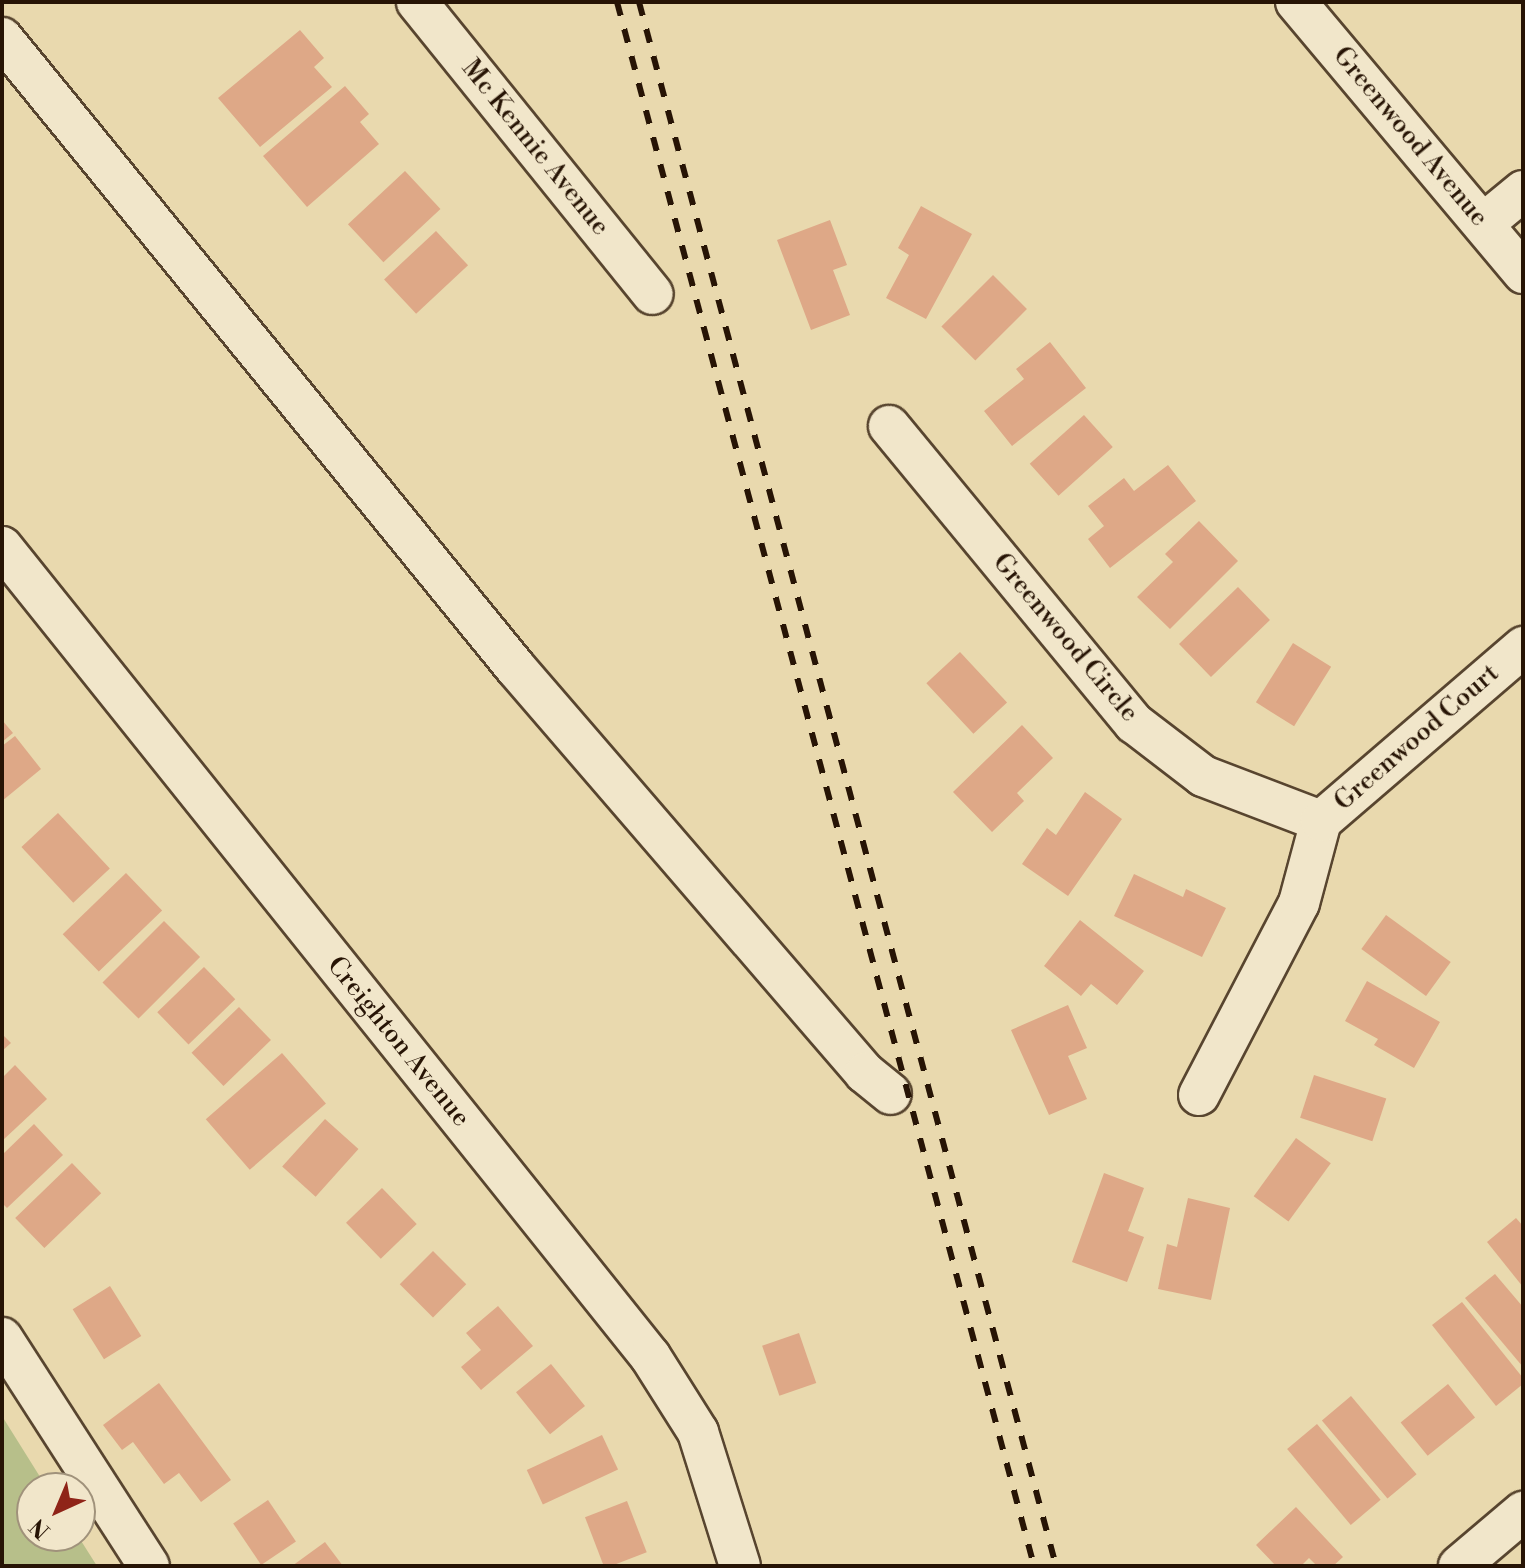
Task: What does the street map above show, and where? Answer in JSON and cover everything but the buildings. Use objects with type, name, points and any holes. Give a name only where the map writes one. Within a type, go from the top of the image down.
[{"type":"street","name":"Mc Kennie Avenue","points":[[417,2],[653,294]]},
{"type":"street","name":"Greenwood Avenue","points":[[1296,2],[1523,273]]},
{"type":"street","points":[[2,38],[515,667],[865,1073],[891,1094]]},
{"type":"street","points":[[1483,224],[1523,191]]},
{"type":"street","name":"Greenwood Circle","points":[[889,426],[1134,723],[1203,776],[1321,821]]},
{"type":"street","name":"Creighton Avenue","points":[[6,562],[650,1356],[698,1432],[740,1566]]},
{"type":"street","name":"Greenwood Court","points":[[1199,1095],[1299,903],[1321,821],[1523,647]]},
{"type":"street","points":[[2,1338],[149,1566]]},
{"type":"street","points":[[1459,1566],[1523,1512]]},
{"type":"green space","points":[[2,1416],[37,1472],[16,1472],[16,1552],[88,1552],[97,1566],[2,1566]]},
{"type":"railway","points":[[617,2],[1034,1566]]},
{"type":"railway","points":[[639,2],[1056,1566]]}]
